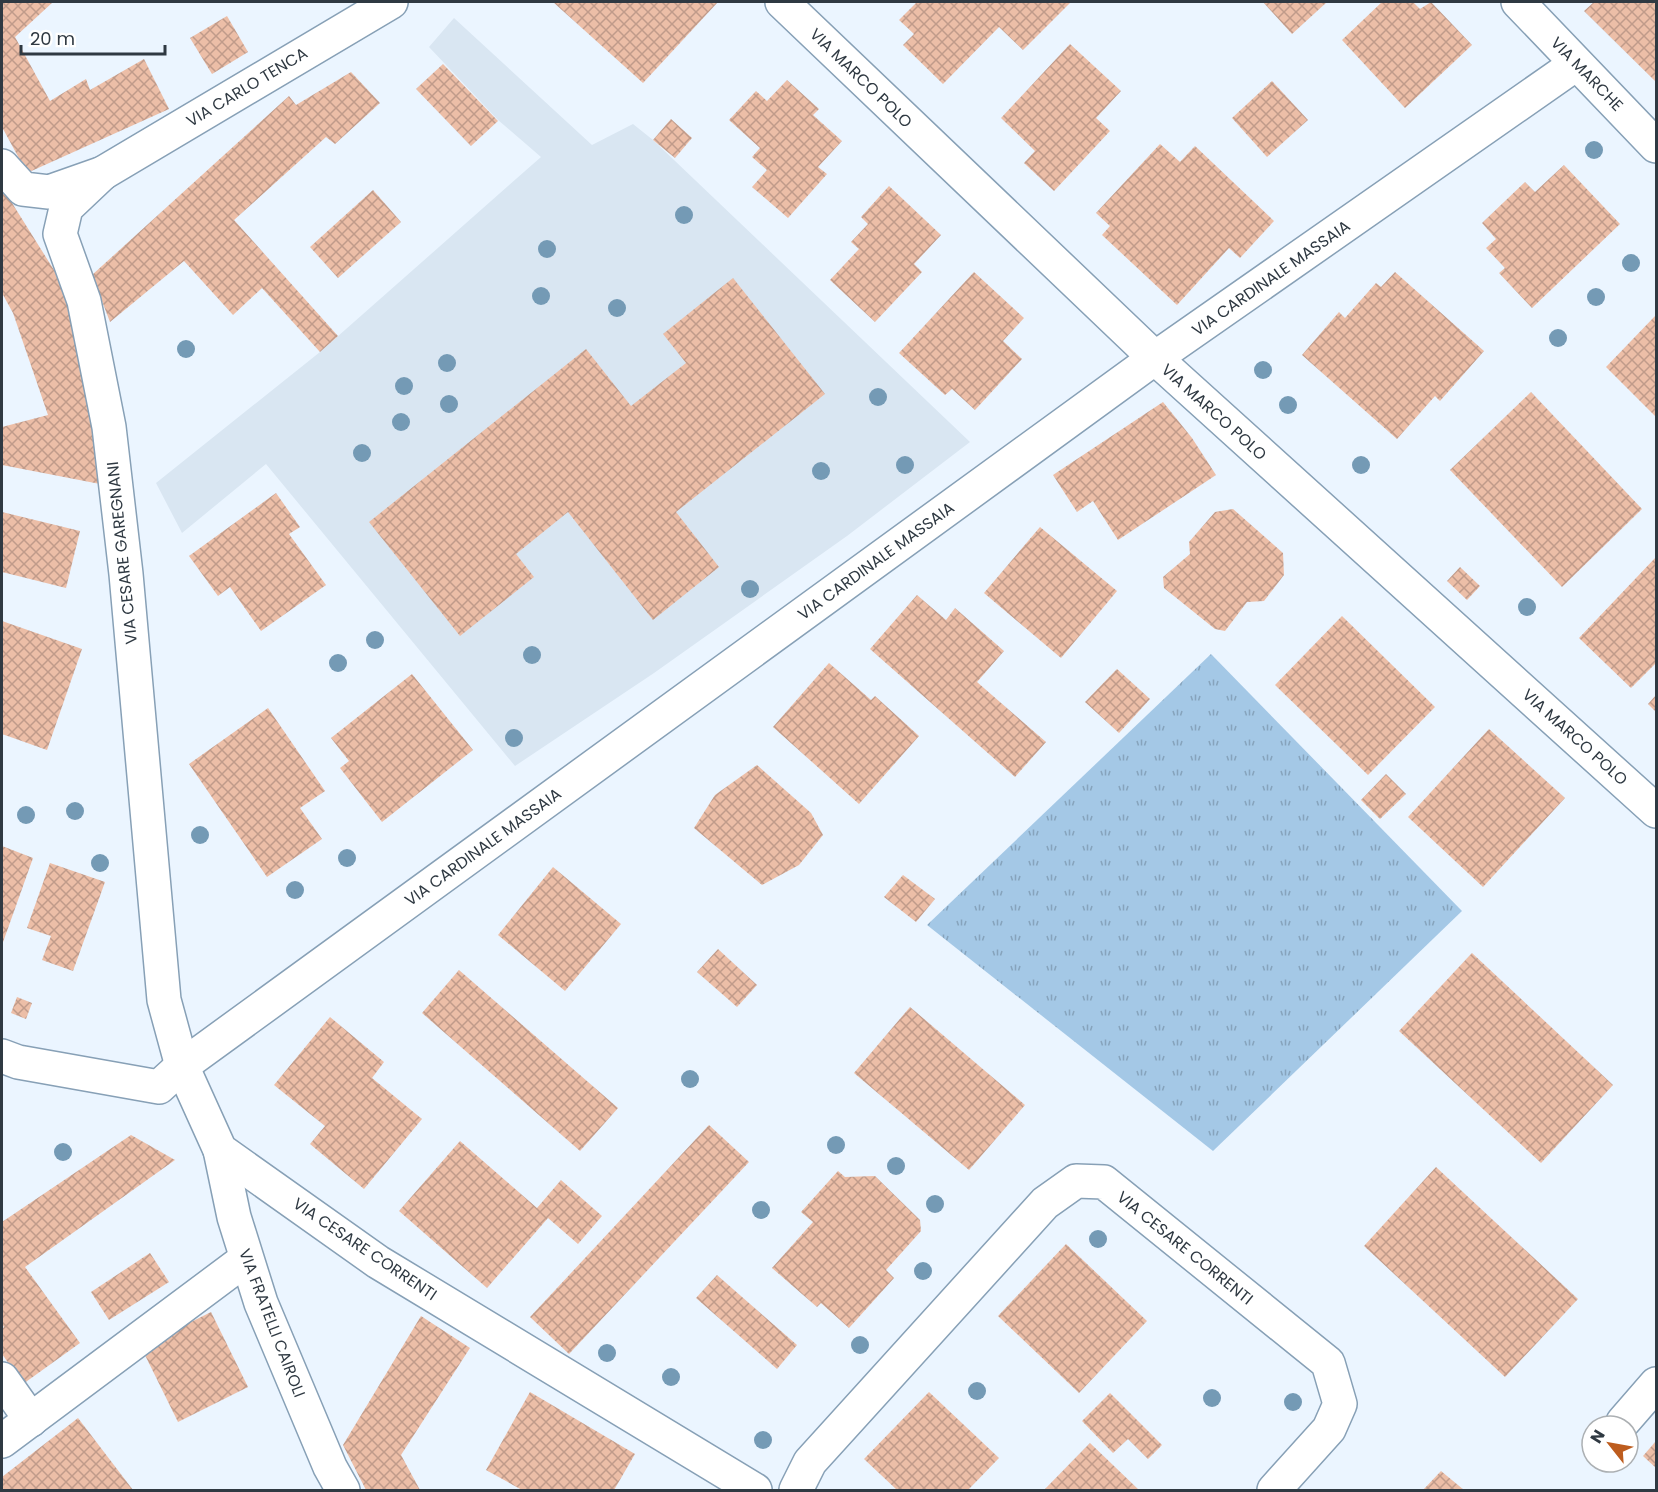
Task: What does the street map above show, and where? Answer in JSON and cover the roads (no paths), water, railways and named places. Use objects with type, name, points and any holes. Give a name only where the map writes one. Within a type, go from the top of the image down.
[{"type":"street","name":"VIA CARLO TENCA","points":[[103,173],[391,2]]},
{"type":"street","name":"VIA MARCO POLO","points":[[782,2],[1155,358],[1656,811]]},
{"type":"street","name":"VIA MARCHE","points":[[1518,2],[1656,146]]},
{"type":"street","name":"VIA CARDINALE MASSAIA","points":[[182,1066],[1155,358],[1576,64]]},
{"type":"street","points":[[2,166],[23,189],[50,192],[103,173]]},
{"type":"street","name":"VIA CESARE GAREGNANI","points":[[103,173],[66,208],[60,234],[84,302],[109,427],[126,574],[164,1000],[182,1066]]},
{"type":"street","points":[[2,1056],[18,1062],[159,1087],[182,1066],[220,1150]]},
{"type":"street","name":"VIA FRATELLI CAIROLI","points":[[220,1150],[246,1258],[261,1303],[330,1467],[344,1491]]},
{"type":"street","name":"VIA CESARE CORRENTI","points":[[220,1150],[378,1262],[755,1491]]},
{"type":"street","name":"VIA CESARE CORRENTI","points":[[796,1491],[810,1462],[825,1445],[1045,1203],[1076,1181],[1104,1182],[1328,1363],[1340,1404],[1329,1429],[1274,1491]]},
{"type":"street","points":[[2,1442],[246,1258]]},
{"type":"street","points":[[2,1379],[31,1420]]},
{"type":"street","points":[[1630,1414],[1656,1384]]}]
